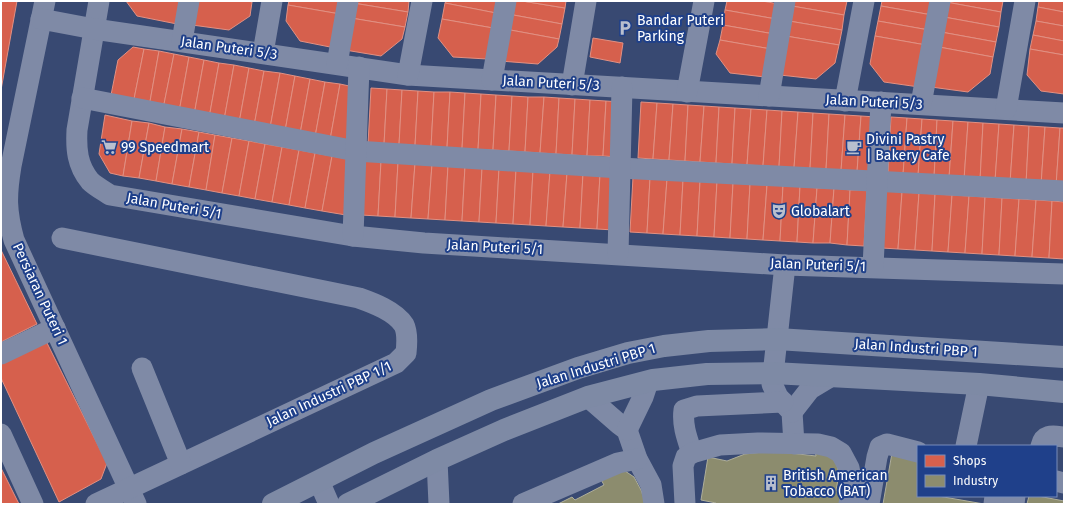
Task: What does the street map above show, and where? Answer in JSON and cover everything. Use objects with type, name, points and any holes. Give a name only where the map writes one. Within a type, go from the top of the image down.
[{"type":"main road","name":"Jalan Industri PBP 1","points":[[272,504],[374,453],[491,400],[628,353],[664,346],[709,340],[777,339],[1064,357]]},
{"type":"main road","name":"Jalan Industri PBP 1","points":[[348,504],[437,460],[504,430],[588,397],[653,380],[707,374],[773,373],[979,384],[1064,392]]},
{"type":"street","name":"Jalan Puteri 5/1","points":[[99,1],[76,130],[76,146],[80,166],[91,182],[110,195],[353,236],[424,243],[785,265],[1064,274]]},
{"type":"street","points":[[182,41],[189,1]]},
{"type":"street","points":[[263,53],[272,1]]},
{"type":"street","points":[[337,64],[348,1]]},
{"type":"street","points":[[408,75],[422,1]]},
{"type":"street","points":[[492,80],[506,1]]},
{"type":"street","points":[[572,86],[586,1]]},
{"type":"street","points":[[687,92],[704,1]]},
{"type":"street","points":[[769,96],[785,1]]},
{"type":"street","points":[[845,101],[864,1]]},
{"type":"street","points":[[921,104],[940,1]]},
{"type":"street","points":[[1006,109],[1025,1]]},
{"type":"street","name":"Jalan Puteri 5/3","points":[[43,10],[94,29],[408,75],[572,86],[622,87],[1064,113]]},
{"type":"street","name":"Persiaran Puteri 1","points":[[43,10],[11,166],[5,226],[14,240],[133,496]]},
{"type":"street","points":[[353,236],[359,67]]},
{"type":"street","points":[[618,254],[622,87]]},
{"type":"street","points":[[82,98],[356,151],[620,168],[1064,191]]},
{"type":"street","points":[[873,267],[881,102]]},
{"type":"street","name":"Jalan Industri PBP 1/1","points":[[62,238],[359,298],[377,304],[392,313],[404,325],[407,337],[406,352],[396,363],[181,464],[133,496],[96,504]]},
{"type":"street","points":[[785,265],[772,384],[778,397],[788,407],[794,444]]},
{"type":"street","points":[[1,354],[55,328]]},
{"type":"street","points":[[142,368],[181,464]]},
{"type":"street","points":[[692,453],[684,425],[684,410],[697,406],[788,407],[810,389],[830,377]]},
{"type":"street","points":[[627,430],[643,397],[648,382]]},
{"type":"street","points":[[966,445],[979,384]]},
{"type":"street","points":[[588,397],[627,430],[637,458],[651,485],[654,504]]},
{"type":"street","points":[[1,434],[33,504]]},
{"type":"street","points":[[1041,445],[1046,437],[1050,435],[1064,437]]},
{"type":"street","points":[[685,504],[683,466],[686,457],[692,453],[720,445],[758,443],[818,444],[831,446],[842,453],[849,468],[852,484],[849,504]]},
{"type":"street","points":[[869,504],[880,447],[887,444],[917,452]]},
{"type":"street","points":[[523,504],[618,463],[637,458]]},
{"type":"street","points":[[437,460],[439,504]]},
{"type":"street","points":[[319,481],[329,504]]},
{"type":"building: Shops","points":[[1,1],[17,1],[1,90]]},
{"type":"building: Shops","points":[[126,1],[181,1],[177,24],[137,16]]},
{"type":"building: Shops","points":[[196,1],[252,2],[250,16],[229,30],[192,25]]},
{"type":"building: Shops","points":[[289,1],[343,1],[340,14],[288,5]]},
{"type":"building: Shops","points":[[354,1],[409,1],[408,12],[353,3]]},
{"type":"building: Shops","points":[[446,1],[498,1],[496,13],[445,3]]},
{"type":"building: Shops","points":[[510,1],[522,1],[565,8],[562,24],[508,14]]},
{"type":"building: Shops","points":[[522,1],[566,1],[565,8]]},
{"type":"building: Shops","points":[[727,1],[762,1],[779,4],[776,19],[725,10]]},
{"type":"building: Shops","points":[[792,1],[847,1],[844,15],[792,6]]},
{"type":"building: Shops","points":[[882,1],[934,1],[932,15],[881,6]]},
{"type":"building: Shops","points":[[1003,1],[1001,12],[946,2]]},
{"type":"building: Shops","points":[[1039,1],[1064,1],[1064,12],[1038,7]]},
{"type":"building: Shops","points":[[946,2],[1001,12],[999,27],[944,17]]},
{"type":"building: Shops","points":[[353,3],[408,12],[405,27],[351,18]]},
{"type":"building: Shops","points":[[445,3],[496,13],[493,28],[442,19]]},
{"type":"building: Shops","points":[[288,5],[340,14],[335,48],[300,41],[286,21]]},
{"type":"building: Shops","points":[[792,6],[844,15],[842,30],[789,21]]},
{"type":"building: Shops","points":[[881,6],[932,15],[929,30],[878,21]]},
{"type":"building: Shops","points":[[1038,7],[1064,12],[1064,26],[1036,21]]},
{"type":"building: Shops","points":[[725,10],[776,19],[774,34],[723,25]]},
{"type":"building: Shops","points":[[508,14],[562,24],[559,39],[505,29]]},
{"type":"building: Shops","points":[[944,17],[999,27],[996,42],[941,32]]},
{"type":"building: Shops","points":[[351,18],[405,27],[402,39],[381,56],[345,50]]},
{"type":"building: Shops","points":[[442,19],[493,28],[487,59],[453,57],[438,38]]},
{"type":"building: Shops","points":[[789,21],[842,30],[839,45],[786,36]]},
{"type":"building: Shops","points":[[878,21],[929,30],[926,45],[875,36]]},
{"type":"building: Shops","points":[[1036,21],[1064,26],[1064,41],[1033,35]]},
{"type":"building: Shops","points":[[723,25],[774,34],[771,49],[720,40]]},
{"type":"building: Shops","points":[[505,29],[559,39],[557,47],[538,64],[500,61]]},
{"type":"building: Shops","points":[[941,32],[996,42],[993,57],[939,47]]},
{"type":"building: Shops","points":[[1033,35],[1064,41],[1064,55],[1030,49]]},
{"type":"building: Shops","points":[[786,36],[839,45],[835,63],[816,79],[780,75]]},
{"type":"building: Shops","points":[[875,36],[926,45],[919,87],[884,82],[870,64]]},
{"type":"building: Shops","points":[[593,38],[623,43],[620,63],[590,57]]},
{"type":"building: Shops","points":[[720,40],[771,49],[765,77],[730,73],[716,54]]},
{"type":"building: Shops","points":[[133,47],[144,49],[133,104],[110,100],[118,60]]},
{"type":"building: Shops","points":[[939,47],[993,57],[990,74],[968,92],[931,87]]},
{"type":"building: Shops","points":[[144,49],[159,51],[149,107],[133,104]]},
{"type":"building: Shops","points":[[1030,49],[1064,55],[1064,94],[1041,91],[1027,75]]},
{"type":"building: Shops","points":[[159,51],[174,54],[163,109],[149,107]]},
{"type":"building: Shops","points":[[174,54],[189,57],[179,112],[163,109]]},
{"type":"building: Shops","points":[[189,57],[204,60],[194,115],[179,112]]},
{"type":"building: Shops","points":[[204,60],[219,63],[209,118],[194,115]]},
{"type":"building: Shops","points":[[219,63],[234,65],[224,120],[209,118]]},
{"type":"building: Shops","points":[[234,65],[249,68],[239,123],[224,120]]},
{"type":"building: Shops","points":[[249,68],[264,71],[254,126],[239,123]]},
{"type":"building: Shops","points":[[264,71],[280,73],[270,128],[254,126]]},
{"type":"building: Shops","points":[[280,73],[295,76],[285,131],[270,128]]},
{"type":"building: Shops","points":[[295,76],[310,79],[300,134],[285,131]]},
{"type":"building: Shops","points":[[310,79],[325,82],[315,137],[300,134]]},
{"type":"building: Shops","points":[[325,82],[340,84],[330,140],[315,137]]},
{"type":"building: Shops","points":[[340,84],[354,87],[349,142],[330,140]]},
{"type":"building: Shops","points":[[371,88],[387,89],[384,145],[368,144]]},
{"type":"building: Shops","points":[[387,89],[402,90],[399,145],[384,145]]},
{"type":"building: Shops","points":[[402,90],[418,91],[415,146],[399,145]]},
{"type":"building: Shops","points":[[418,91],[434,92],[431,147],[415,146]]},
{"type":"building: Shops","points":[[434,92],[450,92],[447,148],[431,147]]},
{"type":"building: Shops","points":[[450,92],[465,93],[462,149],[447,148]]},
{"type":"building: Shops","points":[[465,93],[481,94],[478,150],[462,149]]},
{"type":"building: Shops","points":[[481,94],[496,95],[493,150],[478,150]]},
{"type":"building: Shops","points":[[496,95],[512,96],[509,151],[493,150]]},
{"type":"building: Shops","points":[[512,96],[528,97],[525,152],[509,151]]},
{"type":"building: Shops","points":[[528,97],[544,97],[540,153],[525,152]]},
{"type":"building: Shops","points":[[544,97],[559,98],[556,154],[540,153]]},
{"type":"building: Shops","points":[[559,98],[575,99],[572,155],[556,154]]},
{"type":"building: Shops","points":[[575,99],[590,100],[587,156],[572,155]]},
{"type":"building: Shops","points":[[590,100],[606,101],[603,156],[587,156]]},
{"type":"building: Shops","points":[[606,101],[622,102],[619,157],[603,156]]},
{"type":"building: Shops","points":[[641,102],[657,103],[653,159],[638,158]]},
{"type":"building: Shops","points":[[657,103],[673,104],[669,160],[653,159]]},
{"type":"building: Shops","points":[[673,104],[688,105],[685,161],[669,160]]},
{"type":"building: Shops","points":[[688,105],[704,106],[700,162],[685,161]]},
{"type":"building: Shops","points":[[704,106],[719,107],[716,163],[700,162]]},
{"type":"building: Shops","points":[[719,107],[735,108],[732,164],[716,163]]},
{"type":"building: Shops","points":[[735,108],[751,109],[747,165],[732,164]]},
{"type":"building: Shops","points":[[751,109],[767,110],[763,166],[747,165]]},
{"type":"building: Shops","points":[[767,110],[782,111],[779,167],[763,166]]},
{"type":"building: Shops","points":[[782,111],[798,112],[794,168],[779,167]]},
{"type":"building: Shops","points":[[798,112],[813,113],[810,169],[794,168]]},
{"type":"building: Shops","points":[[813,113],[829,114],[826,170],[810,169]]},
{"type":"building: Shops","points":[[829,114],[845,115],[841,171],[826,170]]},
{"type":"building: Shops","points":[[105,115],[132,121],[123,176],[110,173],[99,154]]},
{"type":"building: Shops","points":[[845,115],[861,116],[857,172],[841,171]]},
{"type":"building: Shops","points":[[861,116],[876,117],[873,173],[857,172]]},
{"type":"building: Shops","points":[[891,117],[907,118],[903,175],[888,174]]},
{"type":"building: Shops","points":[[907,118],[922,119],[918,176],[903,175]]},
{"type":"building: Shops","points":[[922,119],[937,120],[934,178],[918,176]]},
{"type":"building: Shops","points":[[937,120],[953,121],[949,178],[934,178]]},
{"type":"building: Shops","points":[[132,121],[149,123],[139,178],[123,176]]},
{"type":"building: Shops","points":[[953,121],[968,122],[964,180],[949,178]]},
{"type":"building: Shops","points":[[968,122],[983,123],[980,181],[964,180]]},
{"type":"building: Shops","points":[[149,123],[165,127],[156,181],[139,178]]},
{"type":"building: Shops","points":[[983,123],[999,124],[995,181],[980,181]]},
{"type":"building: Shops","points":[[999,124],[1014,125],[1010,183],[995,181]]},
{"type":"building: Shops","points":[[1014,125],[1029,126],[1026,184],[1010,183]]},
{"type":"building: Shops","points":[[1029,126],[1045,127],[1041,185],[1026,184]]},
{"type":"building: Shops","points":[[165,127],[182,129],[172,184],[156,181]]},
{"type":"building: Shops","points":[[1045,127],[1060,128],[1056,186],[1041,185]]},
{"type":"building: Shops","points":[[1060,128],[1064,128],[1064,186],[1056,186]]},
{"type":"building: Shops","points":[[182,129],[199,132],[189,187],[172,184]]},
{"type":"building: Shops","points":[[199,132],[215,135],[206,190],[189,187]]},
{"type":"building: Shops","points":[[215,135],[232,138],[222,193],[206,190]]},
{"type":"building: Shops","points":[[232,138],[249,141],[239,196],[222,193]]},
{"type":"building: Shops","points":[[249,141],[265,144],[255,199],[239,196]]},
{"type":"building: Shops","points":[[265,144],[282,147],[272,202],[255,199]]},
{"type":"building: Shops","points":[[282,147],[299,150],[289,205],[272,202]]},
{"type":"building: Shops","points":[[299,150],[315,153],[305,208],[289,205]]},
{"type":"building: Shops","points":[[315,153],[332,156],[322,211],[305,208]]},
{"type":"building: Shops","points":[[332,156],[348,159],[346,215],[322,211]]},
{"type":"building: Shops","points":[[364,160],[381,161],[378,216],[361,215]]},
{"type":"building: Shops","points":[[381,161],[398,162],[395,217],[378,216]]},
{"type":"building: Shops","points":[[398,162],[415,163],[411,218],[395,217]]},
{"type":"building: Shops","points":[[415,163],[432,164],[428,219],[411,218]]},
{"type":"building: Shops","points":[[432,164],[448,165],[445,220],[428,219]]},
{"type":"building: Shops","points":[[448,165],[465,166],[462,221],[445,220]]},
{"type":"building: Shops","points":[[465,166],[482,168],[479,222],[462,221]]},
{"type":"building: Shops","points":[[482,168],[499,168],[496,223],[479,222]]},
{"type":"building: Shops","points":[[499,168],[516,169],[513,224],[496,223]]},
{"type":"building: Shops","points":[[516,169],[533,170],[530,225],[513,224]]},
{"type":"building: Shops","points":[[533,170],[550,171],[546,226],[530,225]]},
{"type":"building: Shops","points":[[550,171],[567,173],[563,227],[546,226]]},
{"type":"building: Shops","points":[[567,173],[583,173],[580,228],[563,227]]},
{"type":"building: Shops","points":[[583,173],[600,174],[597,229],[580,228]]},
{"type":"building: Shops","points":[[600,174],[617,175],[614,230],[597,229]]},
{"type":"building: Shops","points":[[633,177],[650,178],[647,233],[630,232]]},
{"type":"building: Shops","points":[[650,178],[667,179],[663,234],[647,233]]},
{"type":"building: Shops","points":[[667,179],[683,180],[680,235],[663,234]]},
{"type":"building: Shops","points":[[683,180],[700,181],[697,236],[680,235]]},
{"type":"building: Shops","points":[[700,181],[717,181],[714,237],[697,236]]},
{"type":"building: Shops","points":[[717,181],[733,183],[730,238],[714,237]]},
{"type":"building: Shops","points":[[733,183],[750,184],[747,239],[730,238]]},
{"type":"building: Shops","points":[[750,184],[767,185],[763,240],[747,239]]},
{"type":"building: Shops","points":[[767,185],[783,185],[780,241],[763,240]]},
{"type":"building: Shops","points":[[783,185],[800,186],[797,242],[780,241]]},
{"type":"building: Shops","points":[[800,186],[817,188],[813,243],[797,242]]},
{"type":"building: Shops","points":[[817,188],[834,188],[830,243],[813,243]]},
{"type":"building: Shops","points":[[834,188],[850,190],[847,245],[830,243]]},
{"type":"building: Shops","points":[[850,190],[867,190],[864,246],[847,245]]},
{"type":"building: Shops","points":[[885,191],[902,192],[898,249],[882,248]]},
{"type":"building: Shops","points":[[902,192],[919,193],[915,250],[898,249]]},
{"type":"building: Shops","points":[[919,193],[935,194],[932,251],[915,250]]},
{"type":"building: Shops","points":[[935,194],[952,195],[948,252],[932,251]]},
{"type":"building: Shops","points":[[952,195],[969,196],[965,253],[948,252]]},
{"type":"building: Shops","points":[[969,196],[985,197],[982,254],[965,253]]},
{"type":"building: Shops","points":[[985,197],[1002,198],[999,255],[982,254]]},
{"type":"building: Shops","points":[[1002,198],[1019,199],[1015,256],[999,255]]},
{"type":"building: Shops","points":[[1019,199],[1036,200],[1032,257],[1015,256]]},
{"type":"building: Shops","points":[[1036,200],[1052,201],[1049,258],[1032,257]]},
{"type":"building: Shops","points":[[1052,201],[1064,202],[1064,259],[1049,258]]},
{"type":"building: Shops","points":[[1,250],[37,324],[1,342]]},
{"type":"building: Shops","points":[[44,337],[107,463],[101,479],[59,502],[1,378],[1,359]]},
{"type":"building: Shops","points":[[1,468],[19,504],[1,504]]},
{"type":"building: Industry","name":"British American Tobacco (BAT)","points":[[815,450],[830,455],[837,465],[839,475],[836,490],[847,492],[845,504],[716,504],[701,500],[708,457],[727,461],[745,454],[772,451],[816,456]]},
{"type":"building: Industry","points":[[892,453],[917,457],[917,497],[944,497],[984,504],[883,504]]},
{"type":"building: Industry","points":[[625,471],[634,477],[646,504],[558,504],[572,497],[575,500],[604,485],[599,476]]},
{"type":"building: Industry","points":[[1029,497],[1043,497],[1064,501],[1064,504],[1027,504]]},
{"type":"place","name":"Bandar Puteri Parking","points":[[625,28]]},
{"type":"place","name":"99 Speedmart","points":[[109,147]]},
{"type":"place","name":"Divini Pastry | Bakery Cafe","points":[[854,147]]},
{"type":"place","name":"Globalart","points":[[779,211]]},
{"type":"place","name":"British American Tobacco (BAT)","points":[[771,483]]}]
